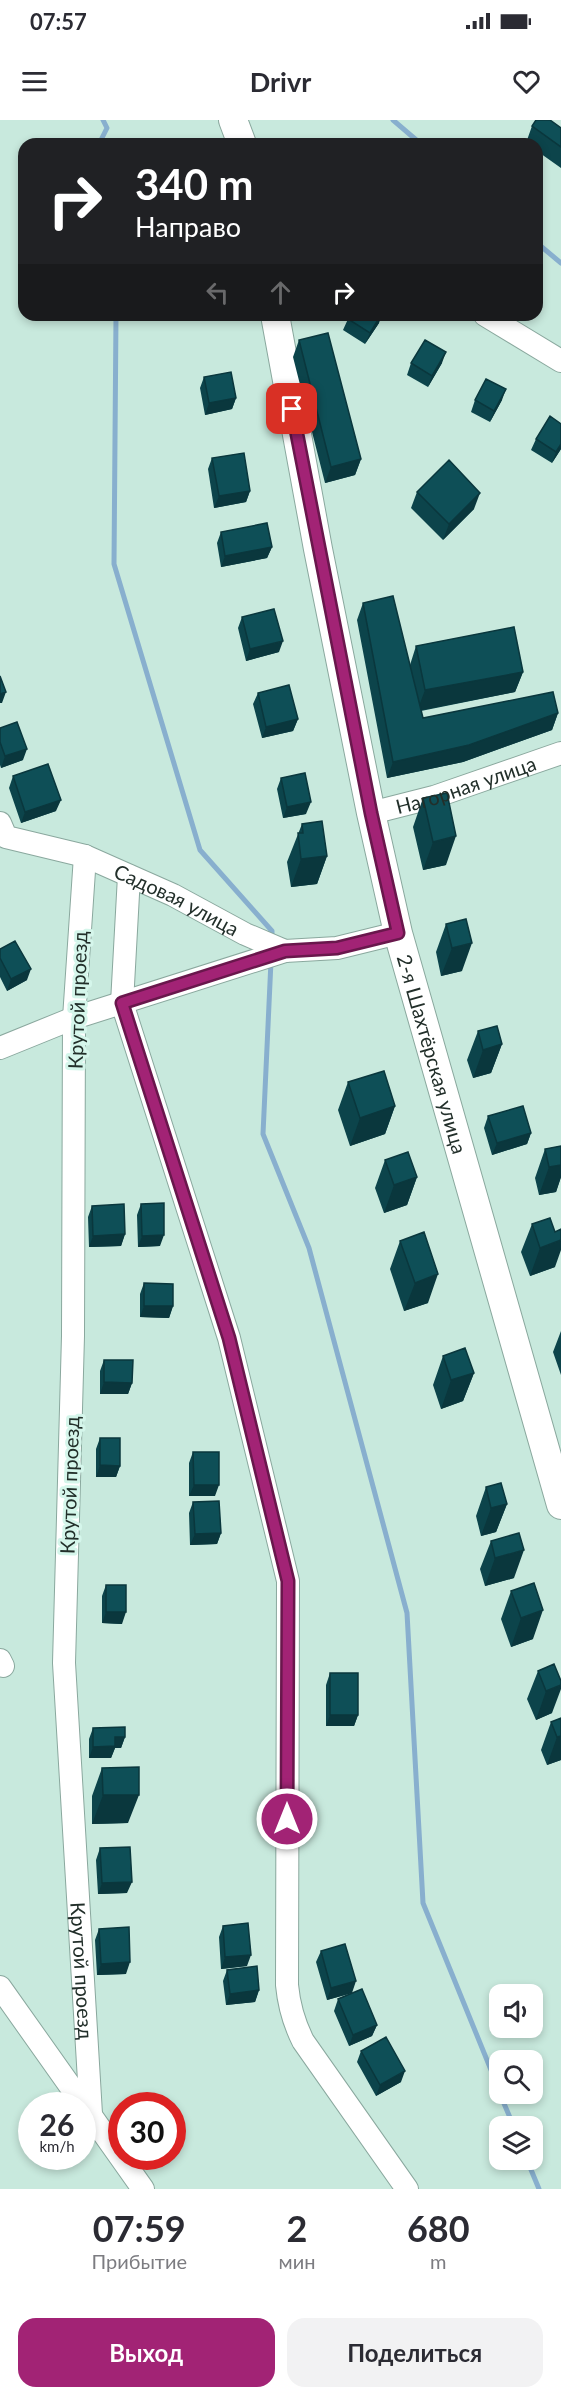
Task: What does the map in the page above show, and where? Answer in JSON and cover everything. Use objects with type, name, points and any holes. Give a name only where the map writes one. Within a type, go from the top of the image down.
[{"type":"main road","name":"2-я Шахтёрская улица","points":[[276,321],[318,549],[371,813],[398,933],[561,1505]]},
{"type":"street","points":[[495,321],[561,361]]},
{"type":"street","name":"Нагорная улица","points":[[371,813],[434,797],[561,753]]},
{"type":"street","name":"Садовая улица","points":[[0,823],[6,837],[85,856],[172,895],[245,934],[285,951],[337,948],[398,933]]},
{"type":"street","name":"Крутой проезд","points":[[85,856],[74,1018],[73,1336],[64,1663],[90,2092]]},
{"type":"street","points":[[129,876],[122,1003],[229,1338],[288,1581],[286,1985],[288,2002],[294,2023],[303,2041],[407,2189]]},
{"type":"street","points":[[0,1048],[74,1018],[285,951]]},
{"type":"street","points":[[0,1987],[75,2092]]},
{"type":"street","points":[[96,2121],[142,2189]]},
{"type":"building","points":[[536,120],[550,120],[561,128],[561,147],[532,126]]},
{"type":"building","points":[[351,321],[377,321],[370,333]]},
{"type":"building","points":[[328,333],[361,459],[331,467],[299,340]]},
{"type":"building","points":[[425,340],[446,352],[432,376],[411,363]]},
{"type":"building","points":[[231,372],[236,398],[209,403],[204,377]]},
{"type":"building","points":[[486,379],[506,389],[494,411],[475,400]]},
{"type":"building","points":[[550,416],[561,424],[561,444],[556,452],[536,439]]},
{"type":"building","points":[[244,453],[250,491],[219,496],[212,458]]},
{"type":"building","points":[[449,460],[480,493],[449,524],[417,492]]},
{"type":"building","points":[[267,523],[272,547],[225,556],[221,532]]},
{"type":"building","points":[[393,596],[423,718],[553,692],[558,713],[469,745],[393,762],[363,603]]},
{"type":"building","points":[[274,609],[283,641],[250,649],[242,617]]},
{"type":"building","points":[[514,627],[523,672],[425,690],[416,646]]},
{"type":"building","points":[[0,676],[6,692],[0,694]]},
{"type":"building","points":[[289,685],[298,719],[266,727],[258,693]]},
{"type":"building","points":[[17,722],[27,749],[5,756],[0,742],[0,728]]},
{"type":"building","points":[[48,764],[61,800],[25,812],[13,776]]},
{"type":"building","points":[[305,773],[311,802],[287,807],[281,778]]},
{"type":"building","points":[[447,793],[456,836],[433,842],[423,798]]},
{"type":"building","points":[[322,821],[327,856],[301,859],[298,833],[303,833],[302,824]]},
{"type":"building","points":[[466,919],[472,943],[452,948],[446,924]]},
{"type":"building","points":[[15,941],[31,969],[11,979],[0,958],[0,949]]},
{"type":"building","points":[[497,1026],[502,1044],[483,1050],[478,1031]]},
{"type":"building","points":[[384,1071],[395,1106],[360,1118],[348,1082]]},
{"type":"building","points":[[523,1106],[531,1133],[497,1143],[488,1116]]},
{"type":"building","points":[[561,1146],[561,1165],[549,1167],[545,1149]]},
{"type":"building","points":[[408,1152],[417,1177],[394,1185],[385,1160]]},
{"type":"building","points":[[164,1203],[164,1235],[142,1236],[141,1204]]},
{"type":"building","points":[[124,1204],[125,1234],[93,1236],[92,1206]]},
{"type":"building","points":[[550,1218],[555,1232],[561,1229],[561,1240],[540,1248],[532,1224]]},
{"type":"building","points":[[424,1232],[438,1274],[415,1283],[400,1241]]},
{"type":"building","points":[[144,1283],[173,1284],[173,1306],[144,1306]]},
{"type":"building","points":[[465,1348],[474,1373],[451,1380],[443,1356]]},
{"type":"building","points":[[104,1360],[133,1360],[132,1383],[104,1382]]},
{"type":"building","points":[[100,1438],[120,1438],[120,1466],[100,1465]]},
{"type":"building","points":[[193,1452],[219,1452],[219,1485],[194,1485]]},
{"type":"building","points":[[501,1483],[507,1504],[491,1508],[486,1487]]},
{"type":"building","points":[[219,1501],[221,1533],[195,1534],[193,1502]]},
{"type":"building","points":[[519,1533],[524,1550],[495,1558],[491,1541]]},
{"type":"building","points":[[534,1583],[543,1610],[521,1618],[511,1591]]},
{"type":"building","points":[[106,1585],[126,1585],[126,1612],[106,1612]]},
{"type":"building","points":[[554,1664],[561,1685],[546,1691],[538,1671]]},
{"type":"building","points":[[330,1673],[358,1673],[358,1715],[330,1715]]},
{"type":"building","points":[[561,1718],[561,1736],[557,1737],[551,1722]]},
{"type":"building","points":[[125,1727],[125,1737],[115,1737],[115,1746],[93,1747],[93,1728]]},
{"type":"building","points":[[139,1767],[139,1795],[103,1795],[102,1768]]},
{"type":"building","points":[[130,1847],[132,1882],[102,1883],[100,1848]]},
{"type":"building","points":[[248,1923],[251,1955],[225,1957],[223,1926]]},
{"type":"building","points":[[129,1927],[130,1962],[101,1964],[99,1929]]},
{"type":"building","points":[[345,1944],[356,1981],[331,1988],[321,1951]]},
{"type":"building","points":[[257,1966],[259,1990],[230,1994],[227,1970]]},
{"type":"building","points":[[362,1989],[377,2025],[353,2035],[338,1999]]},
{"type":"building","points":[[386,2037],[405,2071],[380,2085],[361,2051]]},
{"type":"waterway","points":[[102,138],[107,128],[103,120]]},
{"type":"waterway","points":[[393,120],[414,138]]},
{"type":"waterway","points":[[543,248],[561,263]]},
{"type":"waterway","points":[[116,321],[114,564],[200,850],[272,931],[272,939]]},
{"type":"waterway","points":[[271,961],[263,1134],[309,1248],[407,1613],[423,1903],[489,2065]]},
{"type":"waterway","points":[[504,2104],[509,2116]]},
{"type":"waterway","points":[[531,2170],[539,2189]]},
{"type":"route","points":[[287,1819],[288,1581],[229,1338],[122,1003],[285,951],[337,948],[398,933],[371,813],[292,409]]}]
